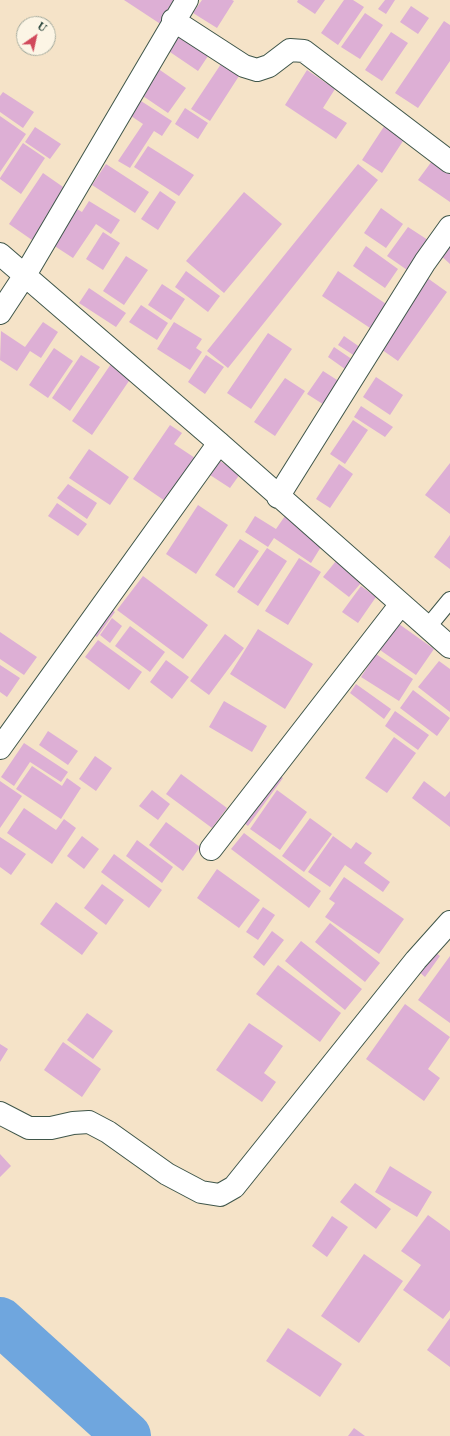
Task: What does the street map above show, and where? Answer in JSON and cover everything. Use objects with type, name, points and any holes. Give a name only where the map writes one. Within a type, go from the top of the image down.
[{"type":"street","points":[[0,313],[25,275],[173,20],[187,0]]},
{"type":"street","points":[[173,20],[244,66],[257,70],[269,66],[280,56],[290,50],[304,51],[450,162]]},
{"type":"street","points":[[278,497],[426,262],[450,228]]},
{"type":"street","points":[[0,254],[219,443],[278,497],[450,647]]},
{"type":"street","points":[[0,748],[219,443]]},
{"type":"street","points":[[211,849],[401,604]]},
{"type":"street","points":[[0,1112],[29,1128],[51,1128],[73,1123],[89,1122],[108,1132],[167,1174],[201,1192],[220,1195],[234,1187],[416,960],[450,922]]},
{"type":"lane","points":[[427,628],[450,600]]},
{"type":"building","points":[[124,0],[183,0],[165,27]]},
{"type":"building","points":[[202,0],[234,1],[217,28],[193,13]]},
{"type":"building","points":[[298,0],[325,0],[315,14],[297,2]]},
{"type":"building","points":[[344,0],[353,0],[364,7],[338,45],[321,33]]},
{"type":"building","points":[[385,0],[395,0],[386,14],[378,9]]},
{"type":"building","points":[[411,6],[429,18],[418,34],[400,22]]},
{"type":"building","points":[[365,13],[383,25],[360,59],[341,47]]},
{"type":"building","points":[[444,21],[450,25],[450,61],[418,108],[395,93]]},
{"type":"building","points":[[178,32],[210,53],[198,71],[167,50]]},
{"type":"building","points":[[391,32],[408,43],[382,81],[365,70]]},
{"type":"building","points":[[221,64],[239,76],[210,121],[191,109]]},
{"type":"building","points":[[157,68],[186,88],[168,113],[140,94]]},
{"type":"building","points":[[307,70],[335,89],[323,108],[347,123],[336,139],[285,105]]},
{"type":"building","points":[[3,92],[34,112],[23,128],[0,112],[0,96]]},
{"type":"building","points":[[141,101],[172,121],[162,136],[154,131],[130,168],[118,161],[143,124],[131,116]]},
{"type":"building","points":[[185,108],[208,123],[198,139],[175,124]]},
{"type":"building","points":[[0,116],[26,134],[0,172]]},
{"type":"building","points":[[385,125],[405,138],[382,173],[362,160]]},
{"type":"building","points":[[35,127],[61,144],[50,159],[25,142]]},
{"type":"building","points":[[23,143],[45,158],[21,194],[0,178]]},
{"type":"building","points":[[148,146],[194,175],[179,196],[134,167]]},
{"type":"building","points":[[432,161],[450,174],[450,202],[418,180]]},
{"type":"building","points":[[106,164],[149,192],[135,213],[92,185]]},
{"type":"building","points":[[358,164],[378,180],[228,368],[207,351]]},
{"type":"building","points":[[43,173],[66,189],[32,240],[9,224]]},
{"type":"building","points":[[160,191],[176,202],[158,230],[141,219]]},
{"type":"building","points":[[244,192],[282,224],[224,293],[186,261]]},
{"type":"building","points":[[89,201],[120,220],[111,234],[96,224],[73,258],[53,245],[77,209],[82,212]]},
{"type":"building","points":[[381,208],[403,224],[386,248],[364,233]]},
{"type":"building","points":[[408,227],[431,242],[410,272],[387,256]]},
{"type":"building","points":[[103,232],[120,243],[103,270],[86,259]]},
{"type":"building","points":[[450,241],[450,264],[438,253]]},
{"type":"building","points":[[366,246],[398,269],[385,288],[353,266]]},
{"type":"building","points":[[126,256],[148,270],[124,305],[103,291]]},
{"type":"building","points":[[186,271],[220,296],[208,312],[175,287]]},
{"type":"building","points":[[338,271],[386,304],[370,328],[322,296]]},
{"type":"building","points":[[426,277],[447,292],[398,361],[378,347]]},
{"type":"building","points":[[162,284],[185,299],[171,320],[148,305]]},
{"type":"building","points":[[89,288],[126,313],[116,327],[79,303]]},
{"type":"building","points":[[141,305],[168,323],[157,340],[129,322]]},
{"type":"building","points":[[43,322],[58,332],[41,358],[30,351],[17,371],[0,360],[1,331],[25,347]]},
{"type":"building","points":[[174,322],[202,339],[196,348],[202,352],[190,370],[157,349]]},
{"type":"building","points":[[268,333],[292,349],[251,409],[227,393]]},
{"type":"building","points":[[344,336],[367,352],[361,360],[338,345]]},
{"type":"building","points":[[334,347],[359,364],[352,374],[328,357]]},
{"type":"building","points":[[54,348],[73,361],[48,398],[29,385]]},
{"type":"building","points":[[81,355],[100,367],[70,411],[52,398]]},
{"type":"building","points":[[206,355],[224,367],[205,394],[188,382]]},
{"type":"building","points":[[111,364],[131,378],[92,435],[72,421]]},
{"type":"building","points":[[323,371],[345,385],[329,408],[307,394]]},
{"type":"building","points":[[376,377],[403,395],[390,415],[363,397]]},
{"type":"building","points":[[285,378],[305,391],[275,436],[254,422]]},
{"type":"building","points":[[361,406],[393,427],[385,437],[354,417]]},
{"type":"building","points":[[353,420],[368,430],[345,464],[330,454]]},
{"type":"building","points":[[170,425],[182,433],[174,444],[198,460],[168,503],[133,479]]},
{"type":"building","points":[[89,449],[129,477],[110,505],[69,478]]},
{"type":"building","points":[[220,461],[240,474],[230,488],[210,475]]},
{"type":"building","points":[[450,463],[450,514],[425,495]]},
{"type":"building","points":[[339,464],[353,474],[330,508],[316,499]]},
{"type":"building","points":[[68,484],[97,503],[87,519],[57,498]]},
{"type":"building","points":[[57,503],[87,524],[78,536],[48,516]]},
{"type":"building","points":[[198,505],[228,525],[196,574],[166,554]]},
{"type":"building","points":[[255,516],[276,529],[285,516],[324,542],[311,563],[274,538],[268,547],[245,532]]},
{"type":"building","points":[[450,535],[450,569],[434,557]]},
{"type":"building","points":[[240,539],[259,551],[234,588],[215,575]]},
{"type":"building","points":[[267,548],[287,561],[258,606],[237,592]]},
{"type":"building","points":[[340,556],[366,577],[349,597],[323,577]]},
{"type":"building","points":[[299,558],[321,572],[288,625],[265,611]]},
{"type":"building","points":[[143,576],[208,625],[183,659],[117,610]]},
{"type":"building","points":[[361,586],[376,597],[358,623],[342,612]]},
{"type":"building","points":[[105,604],[115,612],[97,637],[86,630]]},
{"type":"building","points":[[112,618],[122,626],[110,643],[100,635]]},
{"type":"building","points":[[399,624],[434,649],[416,675],[380,650]]},
{"type":"building","points":[[130,626],[165,652],[150,672],[115,646]]},
{"type":"building","points":[[258,629],[313,664],[285,709],[230,674]]},
{"type":"building","points":[[0,632],[37,657],[24,675],[0,659]]},
{"type":"building","points":[[225,634],[244,648],[209,695],[190,681]]},
{"type":"building","points":[[98,640],[142,672],[129,690],[85,657]]},
{"type":"building","points":[[376,654],[413,679],[399,701],[361,677]]},
{"type":"building","points":[[166,660],[189,677],[172,699],[150,682]]},
{"type":"building","points":[[439,661],[450,669],[450,712],[418,687]]},
{"type":"building","points":[[0,665],[20,678],[7,697],[0,692]]},
{"type":"building","points":[[356,684],[391,709],[384,719],[350,693]]},
{"type":"building","points":[[413,690],[450,718],[437,736],[400,708]]},
{"type":"building","points":[[224,701],[267,726],[252,752],[209,727]]},
{"type":"building","points":[[395,711],[429,735],[418,750],[385,726]]},
{"type":"building","points":[[48,731],[78,751],[68,765],[39,745]]},
{"type":"building","points":[[394,737],[416,753],[387,793],[365,778]]},
{"type":"building","points":[[24,743],[68,772],[61,782],[30,762],[14,786],[1,777]]},
{"type":"building","points":[[95,756],[112,768],[96,791],[79,779]]},
{"type":"building","points":[[32,766],[62,786],[67,778],[81,788],[61,819],[16,789]]},
{"type":"building","points":[[275,772],[283,778],[248,826],[240,820]]},
{"type":"building","points":[[181,774],[227,808],[212,828],[166,794]]},
{"type":"building","points":[[0,781],[22,796],[0,828]]},
{"type":"building","points":[[424,781],[445,797],[450,791],[450,827],[412,798]]},
{"type":"building","points":[[152,790],[170,804],[158,820],[139,806]]},
{"type":"building","points":[[277,790],[307,812],[280,850],[250,829]]},
{"type":"building","points":[[24,808],[56,830],[64,819],[76,828],[52,864],[7,833]]},
{"type":"building","points":[[310,818],[332,834],[304,872],[282,856]]},
{"type":"building","points":[[166,822],[200,847],[183,871],[149,845]]},
{"type":"building","points":[[244,833],[321,891],[309,908],[231,849]]},
{"type":"building","points":[[82,836],[99,849],[84,869],[67,856]]},
{"type":"building","points":[[333,836],[351,849],[356,842],[372,853],[364,863],[390,882],[383,892],[345,865],[330,887],[308,872]]},
{"type":"building","points":[[0,837],[26,854],[11,875],[0,867]]},
{"type":"building","points":[[137,840],[173,867],[162,883],[126,856]]},
{"type":"building","points":[[114,854],[162,890],[149,908],[101,872]]},
{"type":"building","points":[[217,869],[260,900],[239,928],[197,898]]},
{"type":"building","points":[[344,877],[404,919],[379,954],[325,917],[335,903],[329,899]]},
{"type":"building","points":[[102,884],[124,900],[106,925],[84,908]]},
{"type":"building","points":[[56,902],[98,933],[82,955],[40,924]]},
{"type":"building","points":[[263,907],[275,915],[258,940],[246,932]]},
{"type":"building","points":[[330,923],[380,963],[365,982],[315,942]]},
{"type":"building","points":[[272,931],[284,940],[264,966],[253,957]]},
{"type":"building","points":[[301,941],[362,989],[345,1010],[285,961]]},
{"type":"building","points":[[432,950],[440,956],[425,977],[417,970]]},
{"type":"building","points":[[450,956],[450,1023],[418,1000]]},
{"type":"building","points":[[278,965],[341,1013],[320,1042],[256,994]]},
{"type":"building","points":[[405,1004],[450,1037],[428,1069],[440,1078],[424,1101],[366,1059]]},
{"type":"building","points":[[87,1013],[113,1031],[93,1059],[67,1040]]},
{"type":"building","points":[[249,1023],[283,1046],[264,1073],[276,1082],[262,1102],[216,1070]]},
{"type":"building","points":[[63,1042],[101,1069],[82,1097],[44,1070]]},
{"type":"building","points":[[0,1044],[8,1049],[0,1062]]},
{"type":"building","points":[[0,1154],[11,1166],[0,1177]]},
{"type":"building","points":[[390,1166],[432,1192],[417,1217],[375,1192]]},
{"type":"building","points":[[355,1183],[391,1209],[376,1229],[340,1202]]},
{"type":"building","points":[[428,1215],[450,1231],[450,1310],[443,1319],[403,1290],[421,1265],[401,1251]]},
{"type":"building","points":[[332,1216],[348,1227],[327,1257],[312,1246]]},
{"type":"building","points":[[364,1254],[403,1281],[359,1343],[321,1316]]},
{"type":"building","points":[[450,1318],[450,1367],[427,1350]]},
{"type":"building","points":[[288,1328],[342,1364],[320,1397],[266,1361]]},
{"type":"building","points":[[354,1428],[365,1436],[348,1436]]},
{"type":"waterway","points":[[0,1321],[127,1436]]}]
